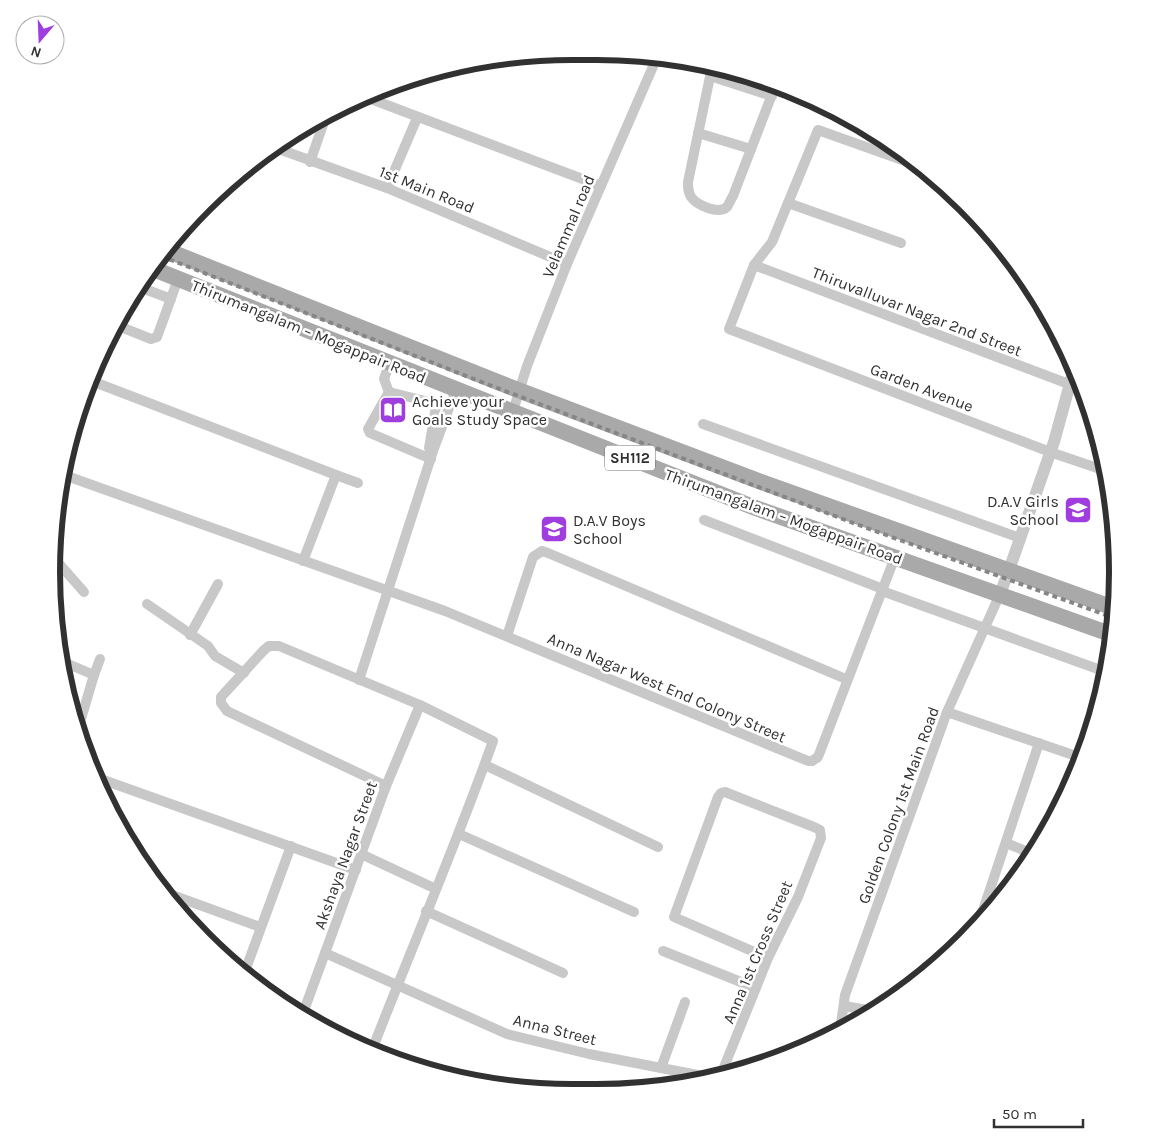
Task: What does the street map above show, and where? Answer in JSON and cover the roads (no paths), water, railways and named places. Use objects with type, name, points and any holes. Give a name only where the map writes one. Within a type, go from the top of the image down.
[{"type":"main road","name":"Thirumangalam – Mogappair Road","points":[[172,252],[518,390],[764,482],[1108,606]]},
{"type":"main road","name":"Thirumangalam – Mogappair Road","points":[[158,271],[753,507],[1106,632]]},
{"type":"street","name":"Velammal road","points":[[513,411],[518,390],[568,264],[654,63]]},
{"type":"street","points":[[711,73],[688,182],[688,191],[692,199],[702,206],[720,210],[726,207],[774,91]]},
{"type":"street","points":[[721,75],[772,96]]},
{"type":"street","points":[[373,100],[601,186]]},
{"type":"street","points":[[387,188],[417,118]]},
{"type":"street","points":[[310,162],[323,125]]},
{"type":"street","points":[[754,266],[772,242],[818,130],[899,159]]},
{"type":"street","points":[[698,133],[751,149]]},
{"type":"street","name":"1st Main Road","points":[[282,151],[387,188],[568,264]]},
{"type":"street","points":[[788,203],[901,243]]},
{"type":"street","name":"Garden Avenue","points":[[754,266],[729,329],[1050,452],[1098,468]]},
{"type":"street","name":"Thiruvalluvar Nagar 2nd Street","points":[[754,266],[1074,385]]},
{"type":"street","points":[[123,328],[154,339],[157,337],[178,279]]},
{"type":"street","points":[[145,289],[171,300]]},
{"type":"street","points":[[389,392],[384,379],[390,362]]},
{"type":"street","points":[[96,383],[358,483]]},
{"type":"street","points":[[359,680],[429,458],[456,389]]},
{"type":"street","points":[[1000,594],[1050,452],[1075,389]]},
{"type":"street","points":[[389,392],[368,429],[370,433],[429,458]]},
{"type":"street","points":[[389,392],[433,402],[436,406],[429,458]]},
{"type":"street","points":[[703,424],[1020,538]]},
{"type":"street","points":[[303,561],[336,475]]},
{"type":"street","name":"Anna Nagar West End Colony Street","points":[[69,476],[387,592],[446,611],[808,762],[812,762],[818,757],[846,679],[895,557]]},
{"type":"street","points":[[704,520],[882,590],[1099,670]]},
{"type":"street","points":[[507,636],[533,557],[542,552],[548,552],[846,679]]},
{"type":"street","points":[[60,565],[84,592]]},
{"type":"street","points":[[190,634],[218,584]]},
{"type":"street","name":"Golden Colony 1st Main Road","points":[[842,1021],[845,995],[947,712],[1000,594]]},
{"type":"street","points":[[147,604],[208,646],[215,656],[244,673]]},
{"type":"street","points":[[374,1044],[426,910],[459,834],[493,741],[420,705],[279,646],[269,646],[264,650],[221,697],[221,703],[227,711],[386,786]]},
{"type":"street","points":[[81,718],[100,659]]},
{"type":"street","points":[[69,664],[94,675]]},
{"type":"street","name":"Akshaya Nagar Street","points":[[305,1008],[386,786],[420,705]]},
{"type":"street","points":[[947,712],[1075,756]]},
{"type":"street","points":[[984,908],[1039,743]]},
{"type":"street","points":[[485,765],[658,847]]},
{"type":"street","points":[[105,780],[356,870]]},
{"type":"street","name":"Anna 1st Cross Street","points":[[723,1068],[768,958],[798,897],[821,838],[820,830],[814,827],[729,792],[721,793],[674,918],[768,958]]},
{"type":"street","points":[[459,834],[634,912]]},
{"type":"street","points":[[1006,843],[1026,851]]},
{"type":"street","points":[[246,967],[291,846]]},
{"type":"street","points":[[361,854],[436,889]]},
{"type":"street","points":[[176,896],[260,927]]},
{"type":"street","points":[[426,910],[563,973]]},
{"type":"street","points":[[663,951],[756,988]]},
{"type":"street","name":"Anna Street","points":[[325,953],[507,1034],[589,1054],[695,1074]]},
{"type":"street","points":[[661,1068],[685,1002]]},
{"type":"street","points":[[844,1006],[863,1009]]},
{"type":"railway","points":[[167,258],[484,383],[856,524],[1107,615]]},
{"type":"place","name":"Achieve your Goals Study Space","points":[[393,410]]},
{"type":"place","name":"D.A.V Girls School","points":[[1078,510]]},
{"type":"place","name":"D.A.V Boys School","points":[[554,529]]}]
